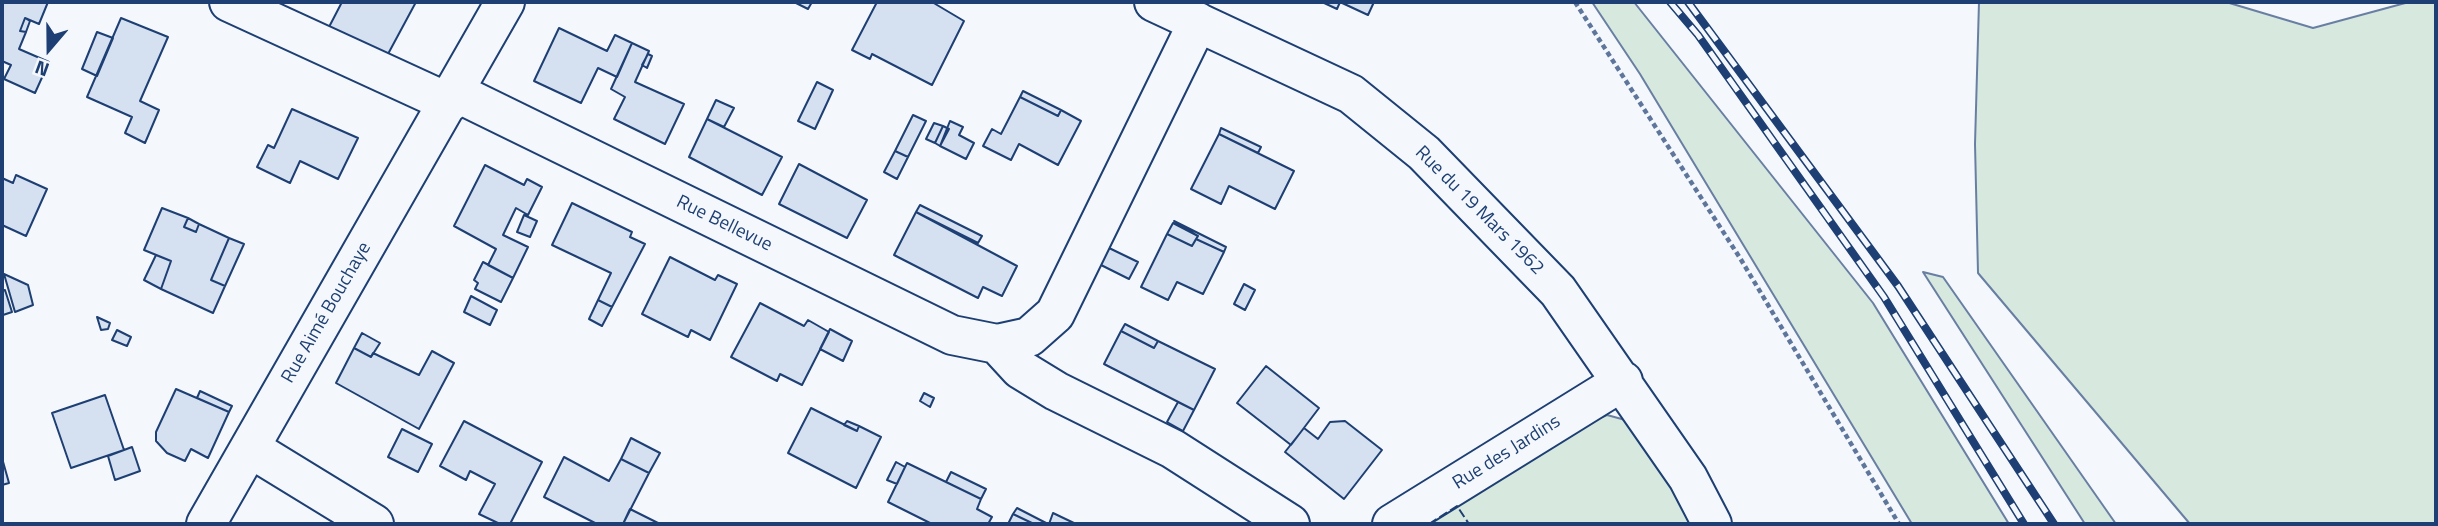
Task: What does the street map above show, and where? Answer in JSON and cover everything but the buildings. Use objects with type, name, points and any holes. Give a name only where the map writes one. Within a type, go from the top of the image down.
[{"type":"street","points":[[229,2],[452,97]]},
{"type":"street","name":"Rue Aimé Bouchaye","points":[[206,524],[505,2]]},
{"type":"street","name":"Rue du 19 Mars 1962","points":[[1154,2],[1351,94],[1424,153],[1558,291],[1688,478],[1712,524]]},
{"type":"street","name":"Rue Bellevue","points":[[452,97],[951,335],[997,344],[1029,338],[1055,314],[1198,22]]},
{"type":"street","points":[[997,344],[1020,369],[1056,391],[1173,449],[1290,524]]},
{"type":"street","name":"Rue des Jardins","points":[[1392,524],[1623,381]]},
{"type":"street","points":[[250,448],[374,524]]},
{"type":"path","points":[[1575,2],[1740,258],[1899,524]]},
{"type":"shaded area","points":[[1592,2],[1634,2],[1873,303],[2009,524],[1912,524],[1640,74]]},
{"type":"shaded area","points":[[1979,2],[2226,2],[2313,28],[2409,2],[2436,2],[2436,524],[2190,524],[1978,273],[1975,144]]},
{"type":"shaded area","points":[[1923,272],[1943,277],[2116,524],[2085,524]]},
{"type":"shaded area","points":[[1607,415],[1629,421],[1699,524],[1429,524],[1584,425]]},
{"type":"railway","points":[[1670,2],[1698,35],[1884,297],[2024,524]]},
{"type":"railway","points":[[1688,2],[1898,286],[2054,524]]},
{"type":"fence","points":[[1429,524],[1457,506],[1469,524]]}]
